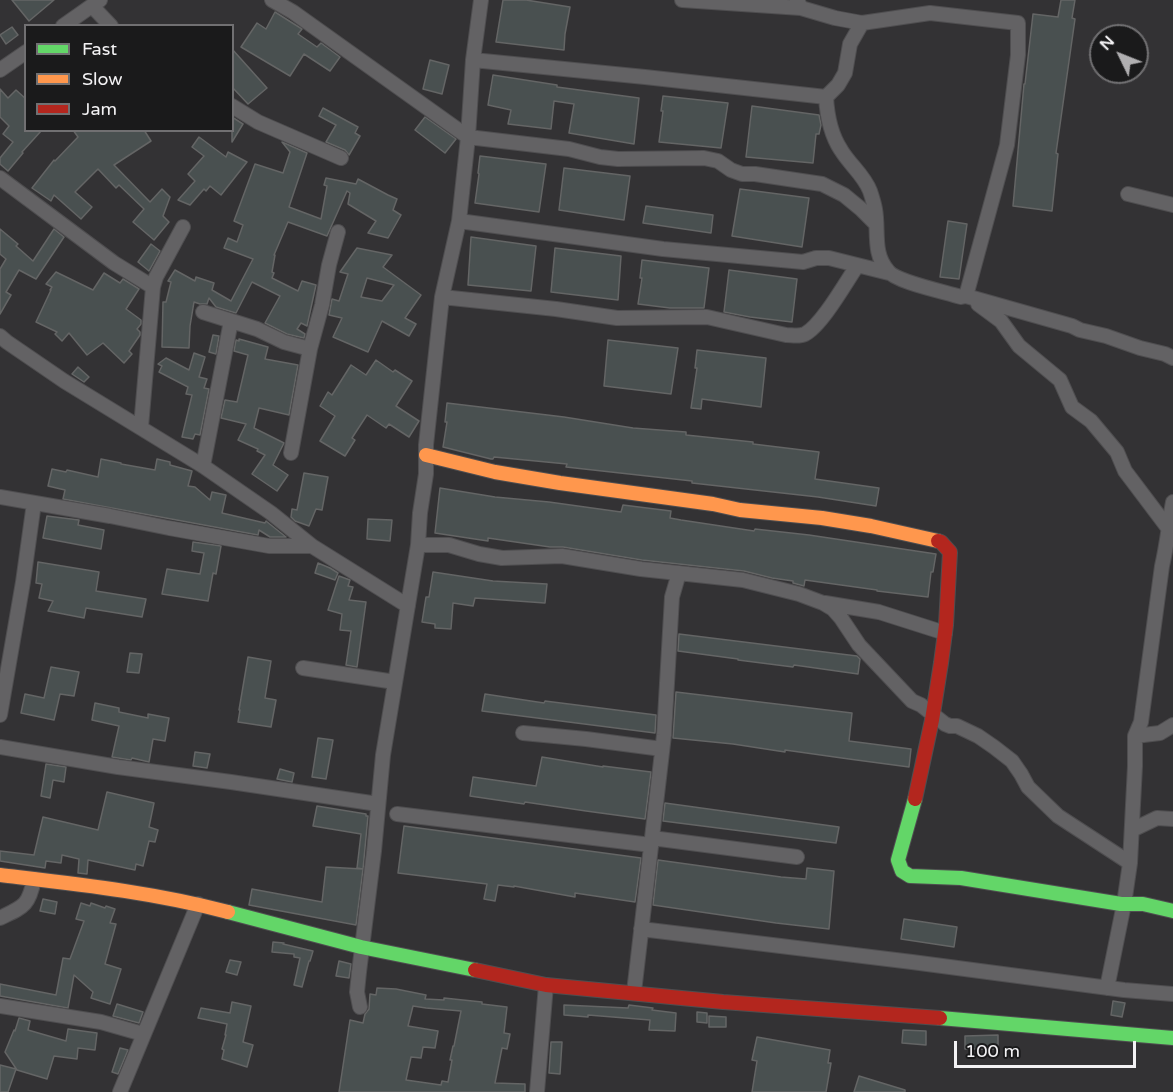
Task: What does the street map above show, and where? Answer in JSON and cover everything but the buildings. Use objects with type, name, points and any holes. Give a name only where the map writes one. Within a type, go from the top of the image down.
[{"type":"street","points":[[272,0],[468,137],[569,149],[618,159],[704,158],[718,161],[742,174],[822,184],[844,195],[876,224]]},
{"type":"street","points":[[360,1007],[357,993],[361,947],[383,755],[418,545],[442,297],[459,220],[468,137],[472,60],[481,0]]},
{"type":"street","points":[[682,0],[799,4],[835,18],[862,23],[930,13],[1018,23],[1018,55],[1007,145],[966,296]]},
{"type":"street","points":[[66,24],[96,3],[110,24]]},
{"type":"street","points":[[472,60],[826,97],[845,73],[850,44],[862,23]]},
{"type":"street","points":[[0,70],[24,53]]},
{"type":"street","points":[[826,97],[831,126],[841,152],[866,183],[875,209],[878,255],[889,273]]},
{"type":"street","points":[[234,107],[258,122],[340,158]]},
{"type":"street","points":[[0,178],[114,263],[153,287]]},
{"type":"street","points":[[1128,194],[1173,205]]},
{"type":"street","points":[[459,220],[663,249],[803,262],[816,258],[829,258],[1072,326],[1173,358]]},
{"type":"street","points":[[141,427],[153,287],[183,227]]},
{"type":"street","points":[[291,453],[310,349],[338,232]]},
{"type":"street","points":[[442,297],[617,318],[707,317],[798,336],[806,334],[816,325],[857,266]]},
{"type":"street","points":[[966,296],[1001,321],[1019,346],[1060,380],[1072,407],[1091,422],[1117,452],[1125,471],[1168,528]]},
{"type":"street","points":[[202,312],[257,329],[284,342],[310,349]]},
{"type":"street","points":[[203,466],[231,321]]},
{"type":"street","points":[[0,336],[64,381],[203,466],[271,513],[312,546],[408,606]]},
{"type":"street","points":[[426,455],[495,472],[740,510],[871,526],[941,542],[950,552],[945,633],[933,714],[917,793],[898,860],[902,871],[910,876],[962,878],[1124,904],[1143,904],[1173,911]]},
{"type":"street","points":[[0,497],[269,546],[312,546]]},
{"type":"street","points":[[1107,988],[1130,863],[1135,736],[1141,722],[1173,502]]},
{"type":"street","points":[[0,715],[34,503]]},
{"type":"street","points":[[418,545],[449,545],[502,558],[562,556],[641,569],[742,580],[799,594],[823,603],[833,609],[859,645],[908,698],[950,726],[957,726],[978,736],[994,747],[1012,762],[1028,787],[1058,816],[1130,863]]},
{"type":"street","points":[[634,993],[662,749],[672,597],[679,573]]},
{"type":"street","points":[[823,603],[879,612],[945,633]]},
{"type":"street","points":[[303,668],[395,682]]},
{"type":"street","points":[[1135,736],[1160,733],[1173,725]]},
{"type":"street","points":[[523,733],[662,749]]},
{"type":"street","points":[[0,747],[118,767],[378,804]]},
{"type":"street","points":[[397,814],[797,857]]},
{"type":"street","points":[[1132,830],[1157,818],[1173,819]]},
{"type":"street","points":[[0,875],[113,889],[198,904],[361,947],[546,985],[746,1004],[985,1021],[1173,1038]]},
{"type":"street","points":[[0,918],[27,902],[31,896],[34,879]]},
{"type":"street","points":[[120,1092],[198,904]]},
{"type":"street","points":[[641,929],[1107,988],[1173,994]]},
{"type":"street","points":[[537,1092],[546,985]]},
{"type":"street","points":[[0,1006],[101,1022],[143,1034]]},
{"type":"traffic: fast","points":[[915,799],[898,860],[902,871],[910,876],[961,878],[1121,904],[1143,904],[1173,911]]},
{"type":"traffic: fast","points":[[228,912],[361,947],[475,970]]},
{"type":"traffic: fast","points":[[940,1018],[1173,1038]]},
{"type":"traffic: slow","points":[[426,455],[495,472],[560,483],[713,504],[740,510],[822,518],[938,541]]},
{"type":"traffic: slow","points":[[0,875],[143,894],[228,912]]},
{"type":"traffic: jam","points":[[915,799],[932,720],[946,625],[950,552],[938,541]]},
{"type":"traffic: jam","points":[[475,970],[546,985],[723,1002],[940,1018]]}]
